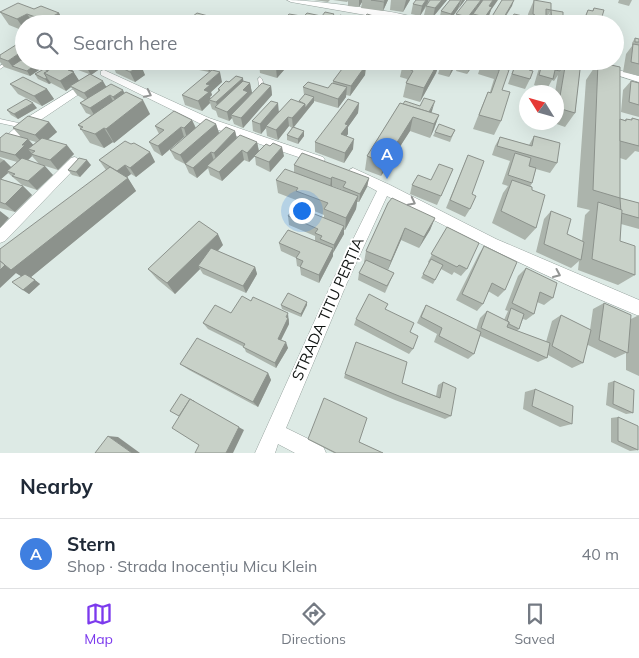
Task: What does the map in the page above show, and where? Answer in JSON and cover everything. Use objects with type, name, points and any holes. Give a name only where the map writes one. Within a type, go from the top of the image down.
[{"type":"street","points":[[291,0],[388,15]]},
{"type":"street","points":[[0,147],[23,126],[108,70],[186,112],[230,126],[335,166],[385,188],[500,247],[639,308]]},
{"type":"street","points":[[608,70],[639,79]]},
{"type":"street","points":[[0,237],[75,161]]},
{"type":"street","name":"STRADA TITU PERȚIA","points":[[265,453],[339,283],[385,188]]},
{"type":"street","points":[[274,432],[316,453]]},
{"type":"lane","points":[[0,68],[15,57]]},
{"type":"lane","points":[[257,97],[263,91],[260,79]]},
{"type":"lane","points":[[0,121],[23,126]]},
{"type":"building","points":[[416,0],[426,0],[422,6],[413,4]]},
{"type":"building","points":[[430,0],[442,0],[435,8],[426,6]]},
{"type":"building","points":[[450,0],[461,0],[451,14],[441,11]]},
{"type":"building","points":[[467,0],[481,0],[470,15],[456,14]]},
{"type":"building","points":[[483,0],[493,0],[489,6],[492,7],[486,15],[473,14]]},
{"type":"building","points":[[502,0],[514,0],[505,15],[493,15]]},
{"type":"building","points":[[534,0],[551,3],[551,10],[546,9],[546,15],[533,14]]},
{"type":"building","points":[[18,3],[34,9],[41,6],[59,13],[55,15],[15,15],[15,18],[0,12]]},
{"type":"building","points":[[594,8],[604,10],[602,15],[586,15],[588,10],[593,11]]},
{"type":"building","points":[[551,10],[563,12],[563,15],[551,15]]},
{"type":"building","points":[[325,12],[334,14],[333,15],[323,15]]},
{"type":"building","points":[[633,44],[639,45],[639,64],[631,62]]},
{"type":"building","points":[[15,46],[15,56],[8,61],[0,58],[0,55]]},
{"type":"building","points":[[42,70],[48,71],[44,73],[47,78],[45,79],[35,74]]},
{"type":"building","points":[[49,70],[68,70],[74,72],[60,81],[44,73]]},
{"type":"building","points":[[212,70],[220,72],[206,84],[210,85],[204,90],[209,92],[198,101],[182,95]]},
{"type":"building","points":[[341,70],[362,70],[351,86],[333,81]]},
{"type":"building","points":[[411,70],[434,70],[424,88],[406,83],[413,71]]},
{"type":"building","points":[[499,70],[509,70],[502,90],[510,92],[501,121],[479,115],[488,92],[491,93]]},
{"type":"building","points":[[514,70],[533,71],[530,79],[512,74]]},
{"type":"building","points":[[540,70],[555,70],[553,79],[539,75]]},
{"type":"building","points":[[564,70],[580,70],[575,113],[564,110],[564,85],[562,85]]},
{"type":"building","points":[[598,70],[620,70],[620,198],[593,190]]},
{"type":"building","points":[[90,74],[103,81],[84,93],[70,86]]},
{"type":"building","points":[[236,76],[243,78],[216,102],[209,100],[220,90],[218,89],[226,81],[229,82]]},
{"type":"building","points":[[23,77],[47,89],[34,96],[10,84]]},
{"type":"building","points":[[243,81],[250,83],[243,90],[248,92],[227,112],[215,107]]},
{"type":"building","points":[[631,81],[639,83],[639,105],[629,102]]},
{"type":"building","points":[[308,82],[328,88],[332,83],[347,87],[338,99],[303,87]]},
{"type":"building","points":[[262,83],[271,86],[241,118],[231,115]]},
{"type":"building","points":[[111,84],[123,90],[113,97],[110,95],[90,108],[80,103]]},
{"type":"building","points":[[126,92],[143,100],[106,129],[104,128],[95,134],[80,129],[83,127],[78,125]]},
{"type":"building","points":[[305,94],[314,97],[305,108],[305,104],[299,101]]},
{"type":"building","points":[[424,98],[435,101],[429,112],[403,104],[405,101],[420,106]]},
{"type":"building","points":[[26,99],[33,103],[14,114],[7,110]]},
{"type":"building","points":[[291,99],[305,104],[292,118],[288,117],[276,130],[266,126]]},
{"type":"building","points":[[348,99],[359,103],[345,124],[348,125],[341,134],[354,139],[345,153],[315,142]]},
{"type":"building","points":[[271,101],[278,103],[260,124],[252,121]]},
{"type":"building","points":[[400,103],[439,115],[434,124],[413,117],[384,163],[367,156]]},
{"type":"building","points":[[174,111],[192,120],[158,146],[149,142],[164,130],[155,126]]},
{"type":"building","points":[[28,116],[49,122],[35,135],[13,128]]},
{"type":"building","points":[[632,118],[639,120],[639,146],[620,141],[620,119],[626,121],[626,119],[632,120]]},
{"type":"building","points":[[206,119],[216,124],[180,155],[170,150]]},
{"type":"building","points":[[439,124],[455,130],[451,137],[435,132]]},
{"type":"building","points":[[226,127],[235,131],[214,153],[211,152],[193,168],[185,164]]},
{"type":"building","points":[[293,127],[304,131],[298,139],[287,135]]},
{"type":"building","points":[[6,133],[28,139],[15,155],[0,151],[0,138]]},
{"type":"building","points":[[240,135],[257,142],[247,153],[242,150],[219,172],[207,166]]},
{"type":"building","points":[[534,136],[560,143],[557,163],[497,146],[500,137],[532,146]]},
{"type":"building","points":[[42,138],[67,145],[50,160],[31,154],[35,151],[28,149]]},
{"type":"building","points":[[125,141],[131,144],[134,143],[150,152],[130,168],[125,165],[117,171],[99,160]]},
{"type":"building","points":[[273,143],[282,147],[269,162],[254,156],[266,144],[270,146]]},
{"type":"building","points":[[302,153],[369,178],[360,194],[343,187],[346,182],[332,177],[331,179],[294,165]]},
{"type":"building","points":[[515,153],[531,158],[529,166],[536,168],[532,183],[508,175]]},
{"type":"building","points":[[468,155],[484,161],[472,194],[476,196],[470,209],[450,200]]},
{"type":"building","points":[[22,158],[45,166],[28,181],[12,176],[15,174],[7,171]]},
{"type":"building","points":[[79,158],[87,160],[76,172],[68,170]]},
{"type":"building","points":[[439,164],[453,169],[441,196],[412,185],[418,175],[431,180]]},
{"type":"building","points":[[110,167],[128,178],[11,270],[0,261],[0,249]]},
{"type":"building","points":[[285,169],[358,196],[346,218],[324,209],[328,203],[296,191],[298,188],[276,180]]},
{"type":"building","points":[[0,179],[23,186],[5,204],[0,202]]},
{"type":"building","points":[[512,180],[532,187],[532,190],[545,195],[536,228],[501,211]]},
{"type":"building","points":[[392,198],[435,218],[424,237],[405,228],[391,261],[366,251]]},
{"type":"building","points":[[620,198],[639,203],[639,218],[621,213]]},
{"type":"building","points":[[598,202],[622,210],[620,241],[635,246],[635,275],[592,259]]},
{"type":"building","points":[[295,206],[344,226],[334,245],[320,239],[322,236],[315,233],[318,229],[288,216]]},
{"type":"building","points":[[551,211],[571,219],[567,234],[584,242],[581,260],[544,244]]},
{"type":"building","points":[[199,221],[218,234],[167,283],[148,269]]},
{"type":"building","points":[[447,227],[479,243],[467,269],[459,265],[457,267],[431,254]]},
{"type":"building","points":[[288,230],[333,248],[319,275],[300,267],[303,261],[296,258],[300,252],[279,243]]},
{"type":"building","points":[[484,246],[517,262],[505,290],[492,283],[483,304],[462,294]]},
{"type":"building","points":[[211,248],[255,267],[243,286],[198,266]]},
{"type":"building","points":[[431,259],[443,265],[435,280],[423,274]]},
{"type":"building","points":[[366,260],[394,273],[387,286],[359,273]]},
{"type":"building","points":[[0,261],[5,265],[0,270]]},
{"type":"building","points":[[526,268],[557,283],[553,298],[540,292],[534,314],[512,303]]},
{"type":"building","points":[[25,274],[35,280],[23,290],[12,282]]},
{"type":"building","points":[[288,293],[307,302],[301,314],[281,305]]},
{"type":"building","points":[[369,294],[388,304],[385,309],[414,323],[410,332],[418,336],[413,349],[356,319]]},
{"type":"building","points":[[242,296],[251,301],[253,297],[288,313],[286,317],[288,318],[278,339],[286,342],[275,363],[243,347],[245,344],[203,323],[215,305],[231,313]]},
{"type":"building","points":[[604,303],[631,315],[628,353],[599,340]]},
{"type":"building","points":[[426,305],[481,332],[474,354],[439,336],[442,328],[421,317]]},
{"type":"building","points":[[511,308],[524,314],[519,329],[507,321]]},
{"type":"building","points":[[487,311],[509,322],[507,327],[550,343],[547,358],[481,328]]},
{"type":"building","points":[[561,315],[591,330],[583,363],[552,346]]},
{"type":"building","points":[[197,338],[268,373],[253,402],[180,364]]},
{"type":"building","points":[[356,342],[407,362],[402,383],[440,398],[443,382],[456,388],[451,416],[345,374]]},
{"type":"building","points":[[614,381],[634,390],[633,413],[613,404]]},
{"type":"building","points":[[535,389],[573,406],[572,424],[532,406]]},
{"type":"building","points":[[181,394],[190,399],[179,416],[170,411]]},
{"type":"building","points":[[324,398],[367,418],[359,442],[383,453],[336,453],[308,439]]},
{"type":"building","points":[[190,399],[239,427],[226,453],[195,453],[199,445],[172,428]]},
{"type":"building","points":[[618,417],[638,426],[638,450],[618,441]]},
{"type":"building","points":[[108,436],[132,453],[95,453]]},
{"type":"place","name":"Stern","points":[[387,179]]}]
